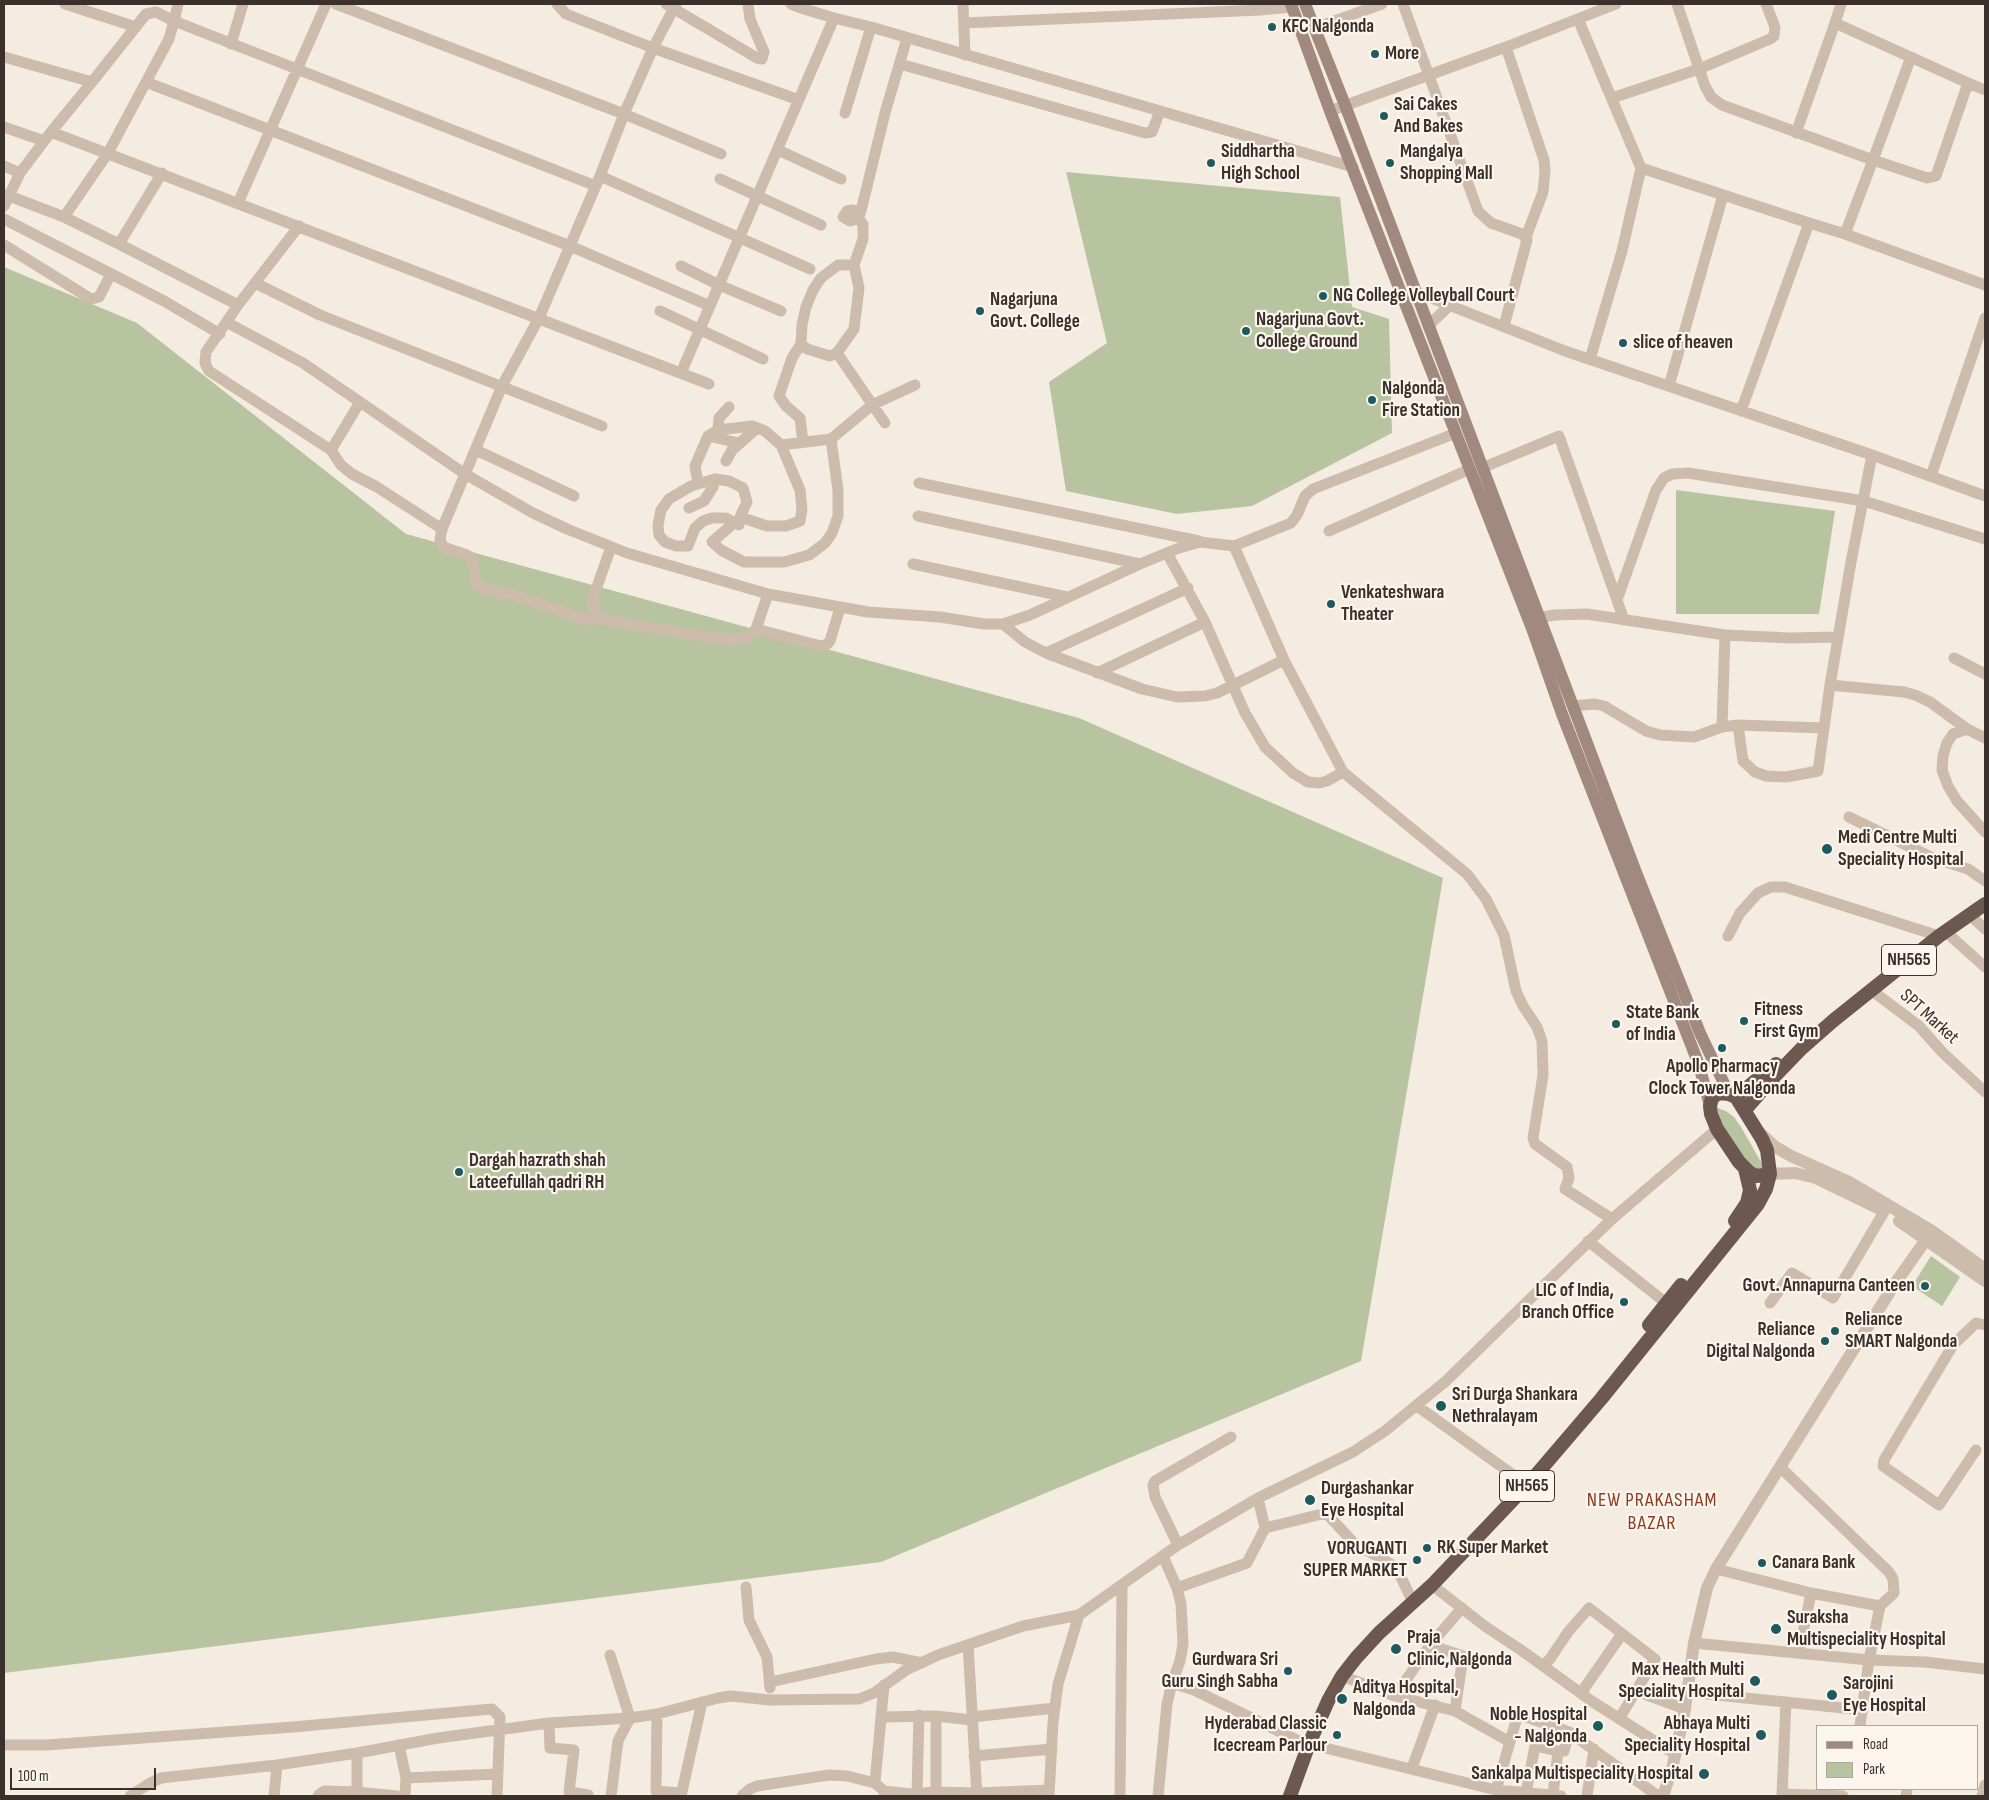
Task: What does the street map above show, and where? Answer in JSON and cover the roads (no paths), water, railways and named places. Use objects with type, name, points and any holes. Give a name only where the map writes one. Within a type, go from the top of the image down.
[{"type":"highway","name":"NH565","points":[[1745,1110],[1772,1078],[1834,1020],[1943,934],[1985,904]]},
{"type":"highway","name":"NH565","points":[[1733,1095],[1834,1020]]},
{"type":"highway","name":"NH565","points":[[1282,1796],[1305,1743],[1342,1676],[1356,1658],[1379,1633],[1432,1586],[1530,1482],[1601,1399],[1758,1204],[1766,1189],[1770,1174],[1767,1150],[1745,1110],[1733,1095],[1718,1093],[1712,1098],[1711,1114],[1717,1129],[1745,1169],[1750,1190],[1747,1203],[1523,1482],[1410,1596],[1349,1653],[1320,1698],[1305,1743],[1290,1796]]},
{"type":"highway","points":[[1745,1169],[1756,1176],[1770,1174]]},
{"type":"main road","points":[[1296,5],[1314,28],[1416,292],[1562,714],[1699,1065],[1710,1106]]},
{"type":"main road","points":[[1296,5],[1330,111],[1456,433],[1476,468],[1539,618],[1688,1004],[1733,1095]]},
{"type":"street","points":[[65,4],[136,27]]},
{"type":"street","points":[[64,217],[108,153],[146,82],[168,40],[178,4]]},
{"type":"street","points":[[231,44],[243,4]]},
{"type":"street","points":[[238,203],[326,4]]},
{"type":"street","points":[[336,4],[624,114],[721,154]]},
{"type":"street","points":[[557,4],[566,14],[653,48],[799,100]]},
{"type":"street","points":[[748,4],[750,19],[764,52],[762,59],[757,58],[672,5],[624,114],[540,318],[502,386],[442,529],[440,539],[441,545],[467,555],[472,559],[477,584],[482,588],[510,594],[588,620],[598,617],[610,621],[719,639],[734,640],[748,638],[756,629],[768,594]]},
{"type":"street","points":[[791,4],[1353,167]]},
{"type":"street","points":[[963,4],[965,55]]},
{"type":"street","points":[[1314,28],[1382,4]]},
{"type":"street","points":[[1403,4],[1478,211],[1491,223],[1526,237]]},
{"type":"street","points":[[1330,111],[1429,76],[1616,4]]},
{"type":"street","points":[[1677,4],[1699,69],[1711,97],[1722,105],[1796,133],[1927,178],[1936,176],[1968,83]]},
{"type":"street","points":[[1612,98],[1699,69],[1774,36],[1774,22],[1766,4]]},
{"type":"street","points":[[1796,133],[1841,4]]},
{"type":"street","points":[[964,23],[1210,13],[1296,5]]},
{"type":"street","points":[[238,306],[64,217],[5,198],[20,173],[48,136],[149,12],[156,12],[231,44],[598,181],[739,238],[810,270]]},
{"type":"street","points":[[681,373],[834,18]]},
{"type":"street","points":[[1578,19],[1641,168],[1622,251],[1590,359]]},
{"type":"street","points":[[1834,23],[1985,90]]},
{"type":"street","points":[[845,113],[871,27]]},
{"type":"street","points":[[801,344],[807,349],[830,356],[837,353],[854,329],[859,288],[854,265],[862,239],[863,224],[858,218],[866,193],[885,113],[907,38]]},
{"type":"street","points":[[1504,326],[1527,245],[1526,237],[1543,192],[1545,171],[1544,160],[1506,47]]},
{"type":"street","points":[[4,57],[92,82]]},
{"type":"street","points":[[1845,234],[1911,57]]},
{"type":"street","points":[[900,64],[1145,133],[1152,132],[1160,111]]},
{"type":"street","points":[[146,82],[570,246],[710,306]]},
{"type":"street","points":[[4,128],[48,136],[108,153],[709,384]]},
{"type":"street","points":[[778,150],[841,179]]},
{"type":"street","points":[[4,166],[20,173]]},
{"type":"street","points":[[1641,168],[1845,234],[1985,285]]},
{"type":"street","points":[[120,244],[162,173]]},
{"type":"street","points":[[720,179],[821,225]]},
{"type":"street","points":[[1668,386],[1723,195]]},
{"type":"street","points":[[4,220],[164,301],[220,334]]},
{"type":"street","points":[[1741,411],[1809,223]]},
{"type":"street","points":[[299,226],[238,306],[206,352],[204,363],[209,371],[331,450],[341,465],[352,474],[377,487],[442,529]]},
{"type":"street","points":[[4,245],[91,299],[99,297],[111,274]]},
{"type":"street","points":[[803,442],[800,418],[786,406],[779,396],[792,358],[801,344],[806,307],[813,290],[821,278],[838,265],[854,265]]},
{"type":"street","points":[[681,266],[719,285],[781,311]]},
{"type":"street","points":[[255,283],[320,315],[602,426]]},
{"type":"street","points":[[1416,292],[1590,359],[1872,455],[1985,496]]},
{"type":"street","points":[[1428,326],[1450,306]]},
{"type":"street","points":[[660,311],[763,359]]},
{"type":"street","points":[[1931,476],[1985,318]]},
{"type":"street","points":[[228,323],[302,363],[465,474],[542,517],[627,553],[768,594],[868,612],[940,617],[984,624],[1003,624],[1030,615],[1140,564],[1200,542]]},
{"type":"street","points":[[837,353],[885,423]]},
{"type":"street","points":[[782,445],[831,439],[872,405],[916,385]]},
{"type":"street","points":[[331,450],[360,402]]},
{"type":"street","points":[[698,483],[695,466],[719,418],[729,407]]},
{"type":"street","points":[[713,433],[737,426],[752,426],[765,431],[782,445],[800,490],[802,509],[800,521],[786,526],[767,526],[734,518],[712,518],[703,521],[685,538],[688,546],[676,546],[665,542],[659,535],[658,525],[661,510],[676,493],[698,483],[715,479],[729,481],[743,488],[747,502],[734,518],[712,542],[721,550],[744,562],[784,562],[809,555],[825,543],[832,533],[838,516],[838,490],[831,439]]},
{"type":"street","points":[[726,461],[732,450],[757,428]]},
{"type":"street","points":[[713,433],[739,443]]},
{"type":"street","points":[[919,483],[1200,542],[1234,546],[1291,523],[1297,515],[1305,496],[1313,489],[1456,433]]},
{"type":"street","points":[[1329,531],[1476,468],[1559,436],[1624,620]]},
{"type":"street","points":[[476,450],[574,496]]},
{"type":"street","points":[[1738,725],[1743,761],[1755,772],[1766,776],[1786,777],[1818,771],[1838,637],[1872,455]]},
{"type":"street","points":[[1617,600],[1656,490],[1664,478],[1672,474],[1688,473],[1864,501],[1985,539]]},
{"type":"street","points":[[689,508],[704,501],[713,487],[715,479]]},
{"type":"street","points":[[918,516],[1140,564]]},
{"type":"street","points":[[1234,546],[1284,660],[1343,772],[1468,874],[1486,899],[1504,935],[1516,991],[1523,1006],[1537,1027],[1542,1040],[1543,1075],[1533,1138],[1536,1144],[1567,1167],[1570,1178],[1565,1189],[1582,1198],[1612,1219]]},
{"type":"street","points":[[598,617],[593,609],[593,598],[611,547]]},
{"type":"street","points":[[1167,553],[1188,588],[1248,720],[1264,747],[1293,773],[1308,782],[1327,782],[1343,772]]},
{"type":"street","points":[[913,564],[1067,598]]},
{"type":"street","points":[[1046,653],[1188,588]]},
{"type":"street","points":[[756,629],[821,646],[826,645],[830,640],[840,608]]},
{"type":"street","points":[[1539,618],[1554,615],[1588,614],[1725,635],[1790,638],[1838,637]]},
{"type":"street","points":[[1098,673],[1205,622]]},
{"type":"street","points":[[1003,624],[1025,642],[1046,653],[1142,689],[1177,697],[1205,696],[1234,686],[1284,660]]},
{"type":"street","points":[[1722,727],[1725,635]]},
{"type":"street","points":[[1954,658],[1985,674]]},
{"type":"street","points":[[1830,685],[1904,692],[1915,695],[1930,702],[1967,729],[1985,738]]},
{"type":"street","points":[[1573,706],[1595,704],[1604,706],[1646,731],[1660,735],[1694,737],[1722,727],[1738,725],[1824,728]]},
{"type":"street","points":[[1967,729],[1953,734],[1947,743],[1943,756],[1942,770],[1948,786],[1957,801],[1985,832]]},
{"type":"street","points":[[1849,817],[1933,858],[1968,869],[1985,881]]},
{"type":"street","points":[[1728,936],[1740,913],[1758,893],[1771,887],[1784,887],[1943,934],[1985,967]]},
{"type":"street","points":[[1970,915],[1985,929]]},
{"type":"street","name":"SPT Market","points":[[1871,990],[1918,1026],[1942,1052],[1985,1092]]},
{"type":"street","points":[[130,1796],[144,1786],[161,1778],[277,1765],[549,1722],[630,1718],[657,1714],[731,1696],[770,1700],[859,1699],[866,1697],[938,1655],[1023,1626],[1079,1615],[1178,1546],[1258,1498],[1353,1452],[1386,1431],[1446,1381],[1612,1219],[1717,1129]]},
{"type":"street","points":[[1755,1129],[1774,1146],[1791,1156],[1849,1182],[1929,1235],[1985,1269]]},
{"type":"street","points":[[1770,1174],[1795,1173],[1816,1178],[1929,1235],[1985,1281]]},
{"type":"street","points":[[1770,1303],[1792,1273],[1833,1298],[1884,1212]]},
{"type":"street","points":[[1663,1796],[1685,1710],[1694,1643],[1707,1588],[1716,1569],[1894,1285],[1929,1235]]},
{"type":"street","points":[[1588,1241],[1666,1303]]},
{"type":"street","points":[[1976,1450],[1938,1505],[1883,1466],[1884,1460],[1952,1345],[1976,1323],[1985,1325]]},
{"type":"street","points":[[1416,1406],[1523,1482]]},
{"type":"street","points":[[1178,1546],[1155,1497],[1153,1485],[1155,1481],[1231,1437]]},
{"type":"street","points":[[1780,1467],[1889,1572],[1893,1579],[1894,1593],[1880,1606],[1869,1660],[1860,1725]]},
{"type":"street","points":[[1177,1588],[1247,1563],[1265,1528],[1258,1498]]},
{"type":"street","points":[[1265,1528],[1326,1513],[1354,1543],[1396,1567],[1410,1596]]},
{"type":"street","points":[[1158,1796],[1167,1704],[1183,1644],[1183,1618],[1177,1588],[1163,1556]]},
{"type":"street","points":[[1716,1569],[1811,1593],[1880,1606]]},
{"type":"street","points":[[1120,1796],[1122,1586]]},
{"type":"street","points":[[1432,1586],[1486,1627],[1581,1693],[1675,1754]]},
{"type":"street","points":[[746,1587],[749,1620],[767,1657],[770,1700]]},
{"type":"street","points":[[1799,1654],[1811,1593]]},
{"type":"street","points":[[1395,1696],[1430,1645],[1462,1608]]},
{"type":"street","points":[[1543,1666],[1568,1632],[1589,1608],[1654,1659],[1619,1719]]},
{"type":"street","points":[[742,1796],[757,1786],[828,1775],[847,1776],[875,1783],[884,1794],[977,1795],[1049,1793],[1058,1684],[1079,1615]]},
{"type":"street","points":[[1581,1693],[1622,1634]]},
{"type":"street","points":[[1694,1643],[1869,1660],[1926,1662],[1985,1669]]},
{"type":"street","points":[[968,1645],[977,1795]]},
{"type":"street","points":[[1430,1645],[1463,1656],[1455,1711]]},
{"type":"street","points":[[610,1655],[630,1718],[618,1741],[611,1796]]},
{"type":"street","points":[[770,1682],[876,1659],[894,1657],[922,1663]]},
{"type":"street","points":[[1342,1676],[1395,1696],[1455,1711],[1510,1742]]},
{"type":"street","points":[[1172,1683],[1194,1690],[1305,1743],[1496,1790],[1557,1796],[1558,1751]]},
{"type":"street","points":[[875,1783],[883,1716],[884,1685]]},
{"type":"street","points":[[1636,1691],[1685,1710]]},
{"type":"street","points":[[1687,1692],[1863,1710]]},
{"type":"street","points":[[657,1714],[656,1791],[681,1795],[702,1702]]},
{"type":"street","points":[[1786,1702],[1782,1794],[1842,1796]]},
{"type":"street","points":[[1412,1768],[1435,1705]]},
{"type":"street","points":[[883,1716],[919,1715],[972,1718],[1055,1708]]},
{"type":"street","points":[[4,1745],[47,1746],[273,1729],[487,1709],[497,1712],[500,1717],[496,1796]]},
{"type":"street","points":[[1496,1790],[1518,1714],[1568,1732],[1658,1796]]},
{"type":"street","points":[[917,1794],[919,1715]]},
{"type":"street","points":[[932,1794],[936,1716]]},
{"type":"street","points":[[549,1722],[550,1748],[574,1750],[569,1792],[588,1796]]},
{"type":"street","points":[[1526,1793],[1534,1746],[1564,1751],[1568,1732]]},
{"type":"street","points":[[399,1745],[406,1778],[405,1796]]},
{"type":"street","points":[[974,1756],[1052,1749]]},
{"type":"street","points":[[1587,1796],[1594,1749]]},
{"type":"street","points":[[356,1753],[356,1792]]},
{"type":"street","points":[[274,1796],[277,1765]]},
{"type":"street","points":[[406,1778],[498,1774]]},
{"type":"street","points":[[1982,1796],[1985,1785]]},
{"type":"street","points":[[318,1796],[326,1791],[397,1796]]},
{"type":"place","name":"KFC Nalgonda","points":[[1272,27]]},
{"type":"place","name":"More","points":[[1375,54]]},
{"type":"place","name":"Sai Cakes And Bakes","points":[[1384,116]]},
{"type":"place","name":"Siddhartha High School","points":[[1211,163]]},
{"type":"place","name":"Mangalya Shopping Mall","points":[[1390,163]]},
{"type":"place","name":"NG College Volleyball Court","points":[[1323,296]]},
{"type":"place","name":"Nagarjuna Govt. College","points":[[980,311]]},
{"type":"place","name":"Nagarjuna Govt. College Ground","points":[[1246,331]]},
{"type":"place","name":"slice of heaven","points":[[1623,343]]},
{"type":"place","name":"Nalgonda Fire Station","points":[[1372,400]]},
{"type":"place","name":"Venkateshwara Theater","points":[[1331,604]]},
{"type":"place","name":"Medi Centre Multi Speciality Hospital","points":[[1827,849]]},
{"type":"place","name":"Fitness First Gym","points":[[1744,1021]]},
{"type":"place","name":"State Bank of India","points":[[1616,1024]]},
{"type":"place","name":"Apollo Pharmacy Clock Tower Nalgonda","points":[[1722,1048]]},
{"type":"place","name":"Dargah hazrath shah Lateefullah qadri RH","points":[[459,1172]]},
{"type":"place","name":"Govt. Annapurna Canteen","points":[[1925,1286]]},
{"type":"place","name":"LIC of India, Branch Office","points":[[1624,1302]]},
{"type":"place","name":"Reliance SMART Nalgonda","points":[[1835,1331]]},
{"type":"place","name":"Reliance Digital Nalgonda","points":[[1825,1341]]},
{"type":"place","name":"Sri Durga Shankara Nethralayam","points":[[1441,1406]]},
{"type":"place","name":"Durgashankar Eye Hospital","points":[[1310,1500]]},
{"type":"place","name":"RK Super Market","points":[[1427,1548]]},
{"type":"place","name":"VORUGANTI SUPER MARKET","points":[[1417,1560]]},
{"type":"place","name":"Canara Bank","points":[[1762,1563]]},
{"type":"place","name":"Suraksha Multispeciality Hospital","points":[[1776,1629]]},
{"type":"place","name":"Praja Clinic,Nalgonda","points":[[1396,1649]]},
{"type":"place","name":"Gurdwara Sri Guru Singh Sabha","points":[[1288,1671]]},
{"type":"place","name":"Max Health Multi Speciality Hospital","points":[[1755,1681]]},
{"type":"place","name":"Sarojini Eye Hospital","points":[[1832,1695]]},
{"type":"place","name":"Aditya Hospital, Nalgonda","points":[[1342,1699]]},
{"type":"place","name":"Noble Hospital - Nalgonda","points":[[1598,1726]]},
{"type":"place","name":"Hyderabad Classic Icecream Parlour","points":[[1337,1735]]},
{"type":"place","name":"Abhaya Multi Speciality Hospital","points":[[1761,1735]]},
{"type":"place","name":"Sankalpa Multispeciality Hospital","points":[[1704,1774]]},
{"type":"district","name":"NEW PRAKASHAM BAZAR","points":[[1652,1512]]}]
